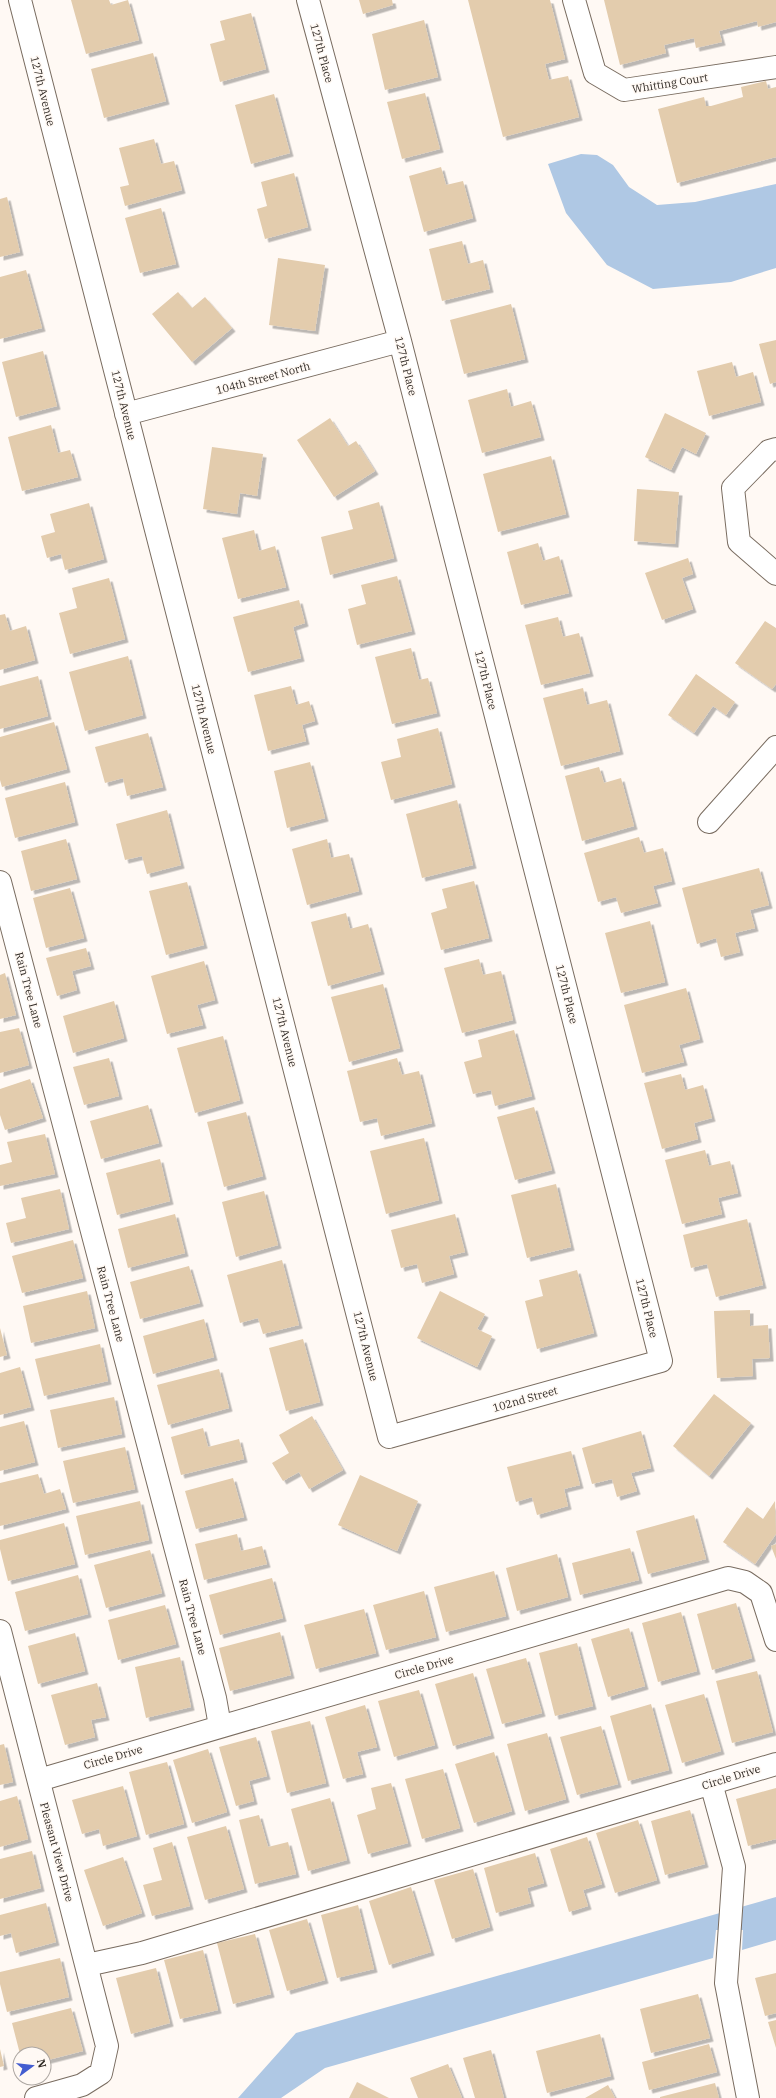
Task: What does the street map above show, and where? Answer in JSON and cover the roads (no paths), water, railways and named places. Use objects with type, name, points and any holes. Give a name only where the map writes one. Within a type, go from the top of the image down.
[{"type":"street","name":"127th Avenue","points":[[20,0],[389,1437]]},
{"type":"street","name":"127th Place","points":[[308,0],[400,341],[661,1361]]},
{"type":"street","name":"Whitting Court","points":[[574,0],[595,73],[624,90],[776,67]]},
{"type":"street","name":"104th Street North","points":[[126,414],[400,341]]},
{"type":"street","points":[[776,449],[769,451],[733,488],[739,542],[776,574]]},
{"type":"street","points":[[709,822],[776,747]]},
{"type":"street","name":"Rain Tree Lane","points":[[1,892],[211,1682],[220,1726]]},
{"type":"street","name":"102nd Street","points":[[389,1437],[661,1361]]},
{"type":"street","name":"Circle Drive","points":[[39,1780],[728,1578],[745,1582],[761,1593],[776,1640]]},
{"type":"street","name":"Pleasant View Drive","points":[[0,1630],[107,2046],[101,2073],[82,2085],[36,2098]]},
{"type":"street","name":"Circle Drive","points":[[87,1965],[150,1951],[776,1764]]},
{"type":"street","points":[[712,1784],[734,1867],[726,1983],[748,2098]]},
{"type":"water","points":[[581,154],[597,155],[613,165],[629,187],[657,205],[695,202],[776,184],[776,268],[731,282],[653,289],[607,265],[566,213],[548,164]]},
{"type":"water","points":[[776,1897],[776,1940],[742,1950],[743,1930],[716,1930],[713,1958],[325,2068],[281,2098],[238,2098],[296,2033]]}]
